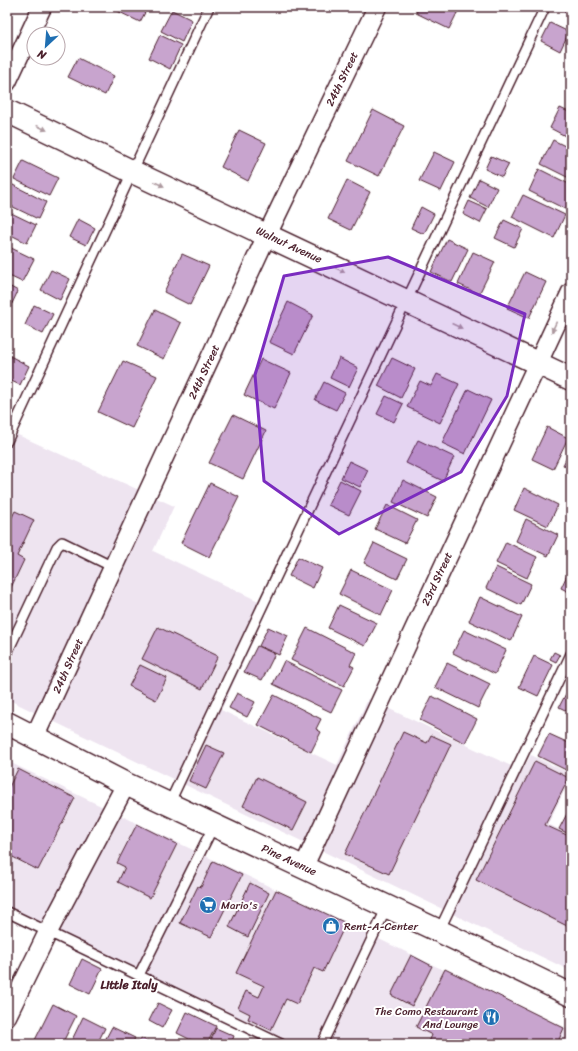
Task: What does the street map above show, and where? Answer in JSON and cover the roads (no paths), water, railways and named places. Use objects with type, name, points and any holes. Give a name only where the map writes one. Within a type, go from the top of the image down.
[{"type":"main road","name":"Walnut Avenue","points":[[7,111],[571,379]]},
{"type":"main road","name":"Pine Avenue","points":[[7,723],[126,784],[304,866],[571,996]]},
{"type":"street","points":[[7,82],[42,7]]},
{"type":"street","name":"24th Street","points":[[34,738],[267,235],[377,7]]},
{"type":"street","name":"23rd Street","points":[[304,866],[571,292]]},
{"type":"street","points":[[7,1016],[48,932],[126,784]]},
{"type":"lane","points":[[7,441],[209,7]]},
{"type":"lane","points":[[169,804],[545,7]]},
{"type":"lane","points":[[7,653],[56,547],[62,542],[113,567]]},
{"type":"lane","points":[[439,931],[571,654]]},
{"type":"lane","points":[[139,975],[214,825]]},
{"type":"lane","points":[[322,1044],[387,907]]},
{"type":"lane","points":[[7,912],[281,1044]]},
{"type":"place","name":"Mario's","points":[[208,905]]},
{"type":"place","name":"Rent-A-Center","points":[[331,926]]},
{"type":"place","name":"The Como Restaurant And Lounge","points":[[491,1017]]},
{"type":"district","name":"Little Italy","points":[[129,985]]}]
